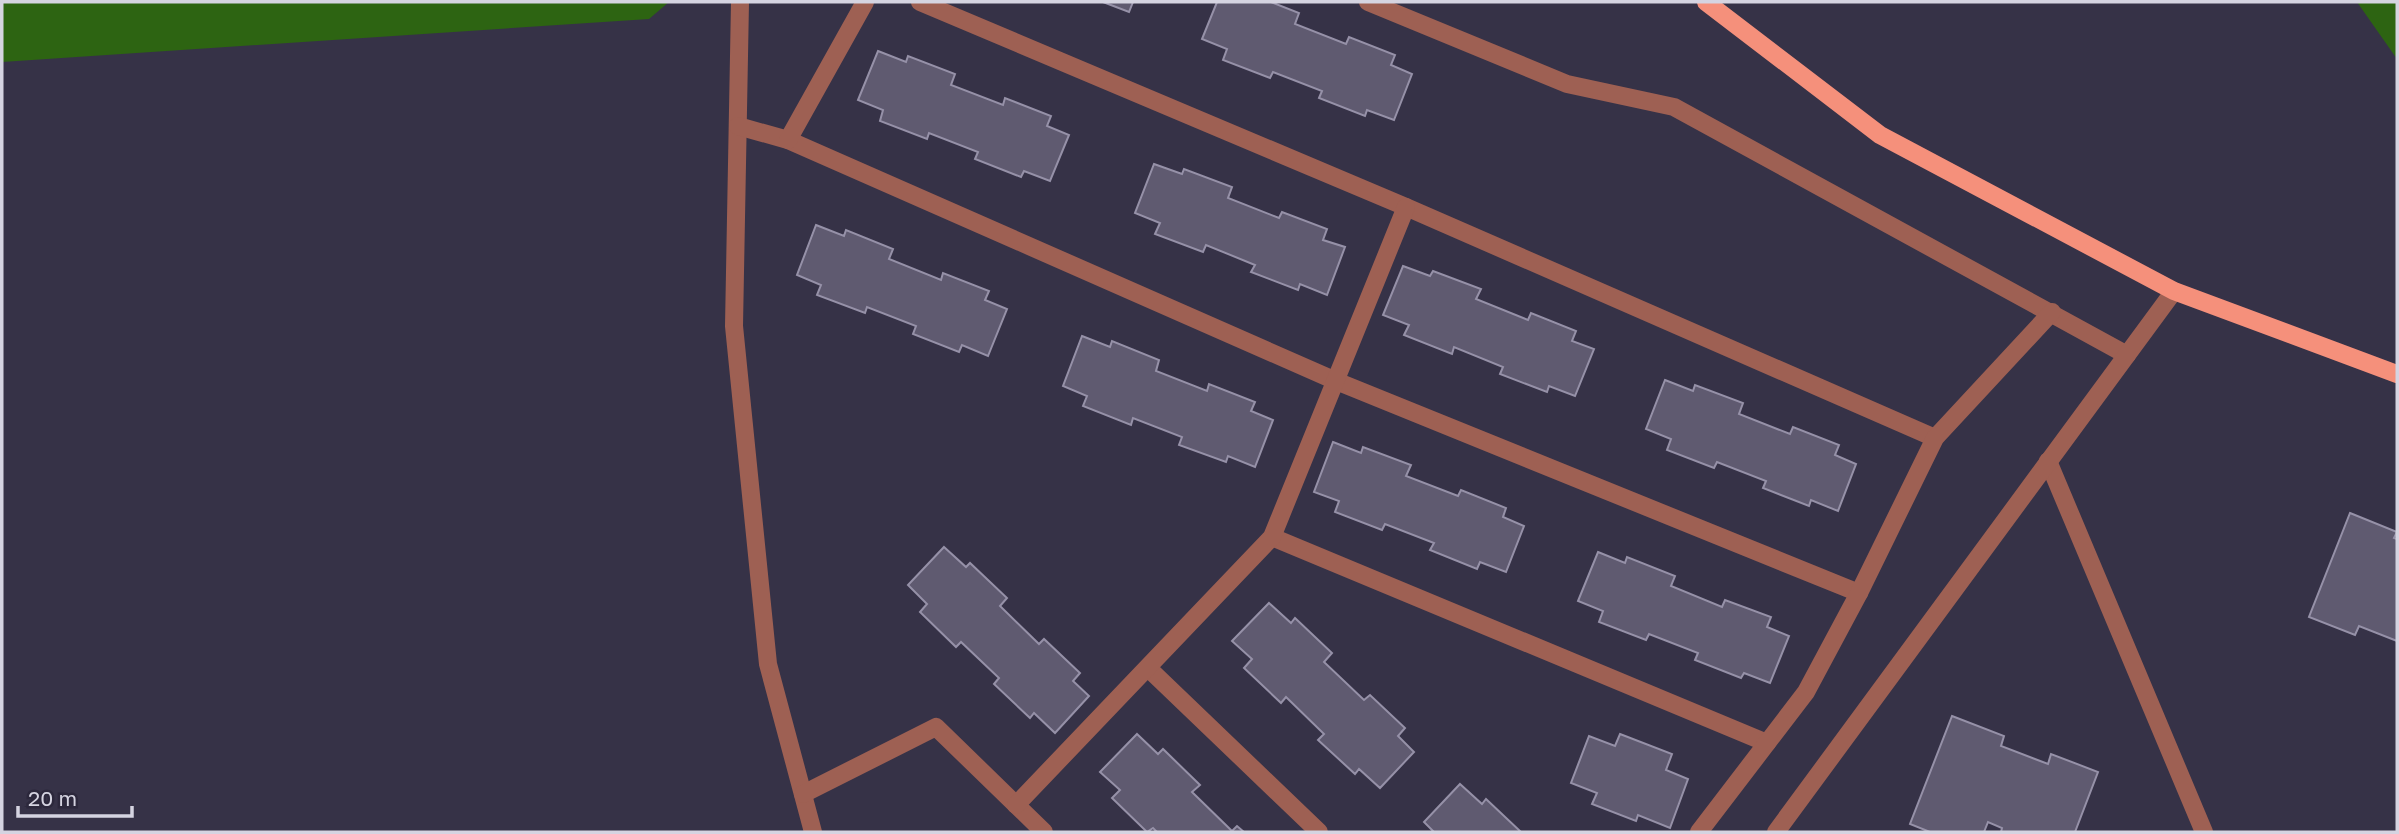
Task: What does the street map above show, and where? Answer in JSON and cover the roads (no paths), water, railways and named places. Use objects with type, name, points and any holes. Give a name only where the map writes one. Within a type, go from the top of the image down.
[{"type":"main road","points":[[1706,2],[1880,135],[2174,290],[2397,374]]},
{"type":"street","points":[[740,2],[734,326],[768,664],[813,832]]},
{"type":"street","points":[[788,140],[865,2]]},
{"type":"street","points":[[920,2],[1406,207],[1934,438]]},
{"type":"street","points":[[1368,2],[1567,84],[1674,107],[2127,355]]},
{"type":"street","points":[[738,126],[788,140],[1336,381],[1859,593]]},
{"type":"street","points":[[1016,806],[1272,537],[1406,207]]},
{"type":"street","points":[[1776,832],[2174,290]]},
{"type":"street","points":[[1699,832],[1806,692],[1859,593],[1934,438],[2052,312]]},
{"type":"street","points":[[2048,461],[2204,832]]},
{"type":"street","points":[[1272,537],[1767,743]]},
{"type":"street","points":[[1148,667],[1319,832]]},
{"type":"street","points":[[803,794],[936,727],[1044,832]]}]
